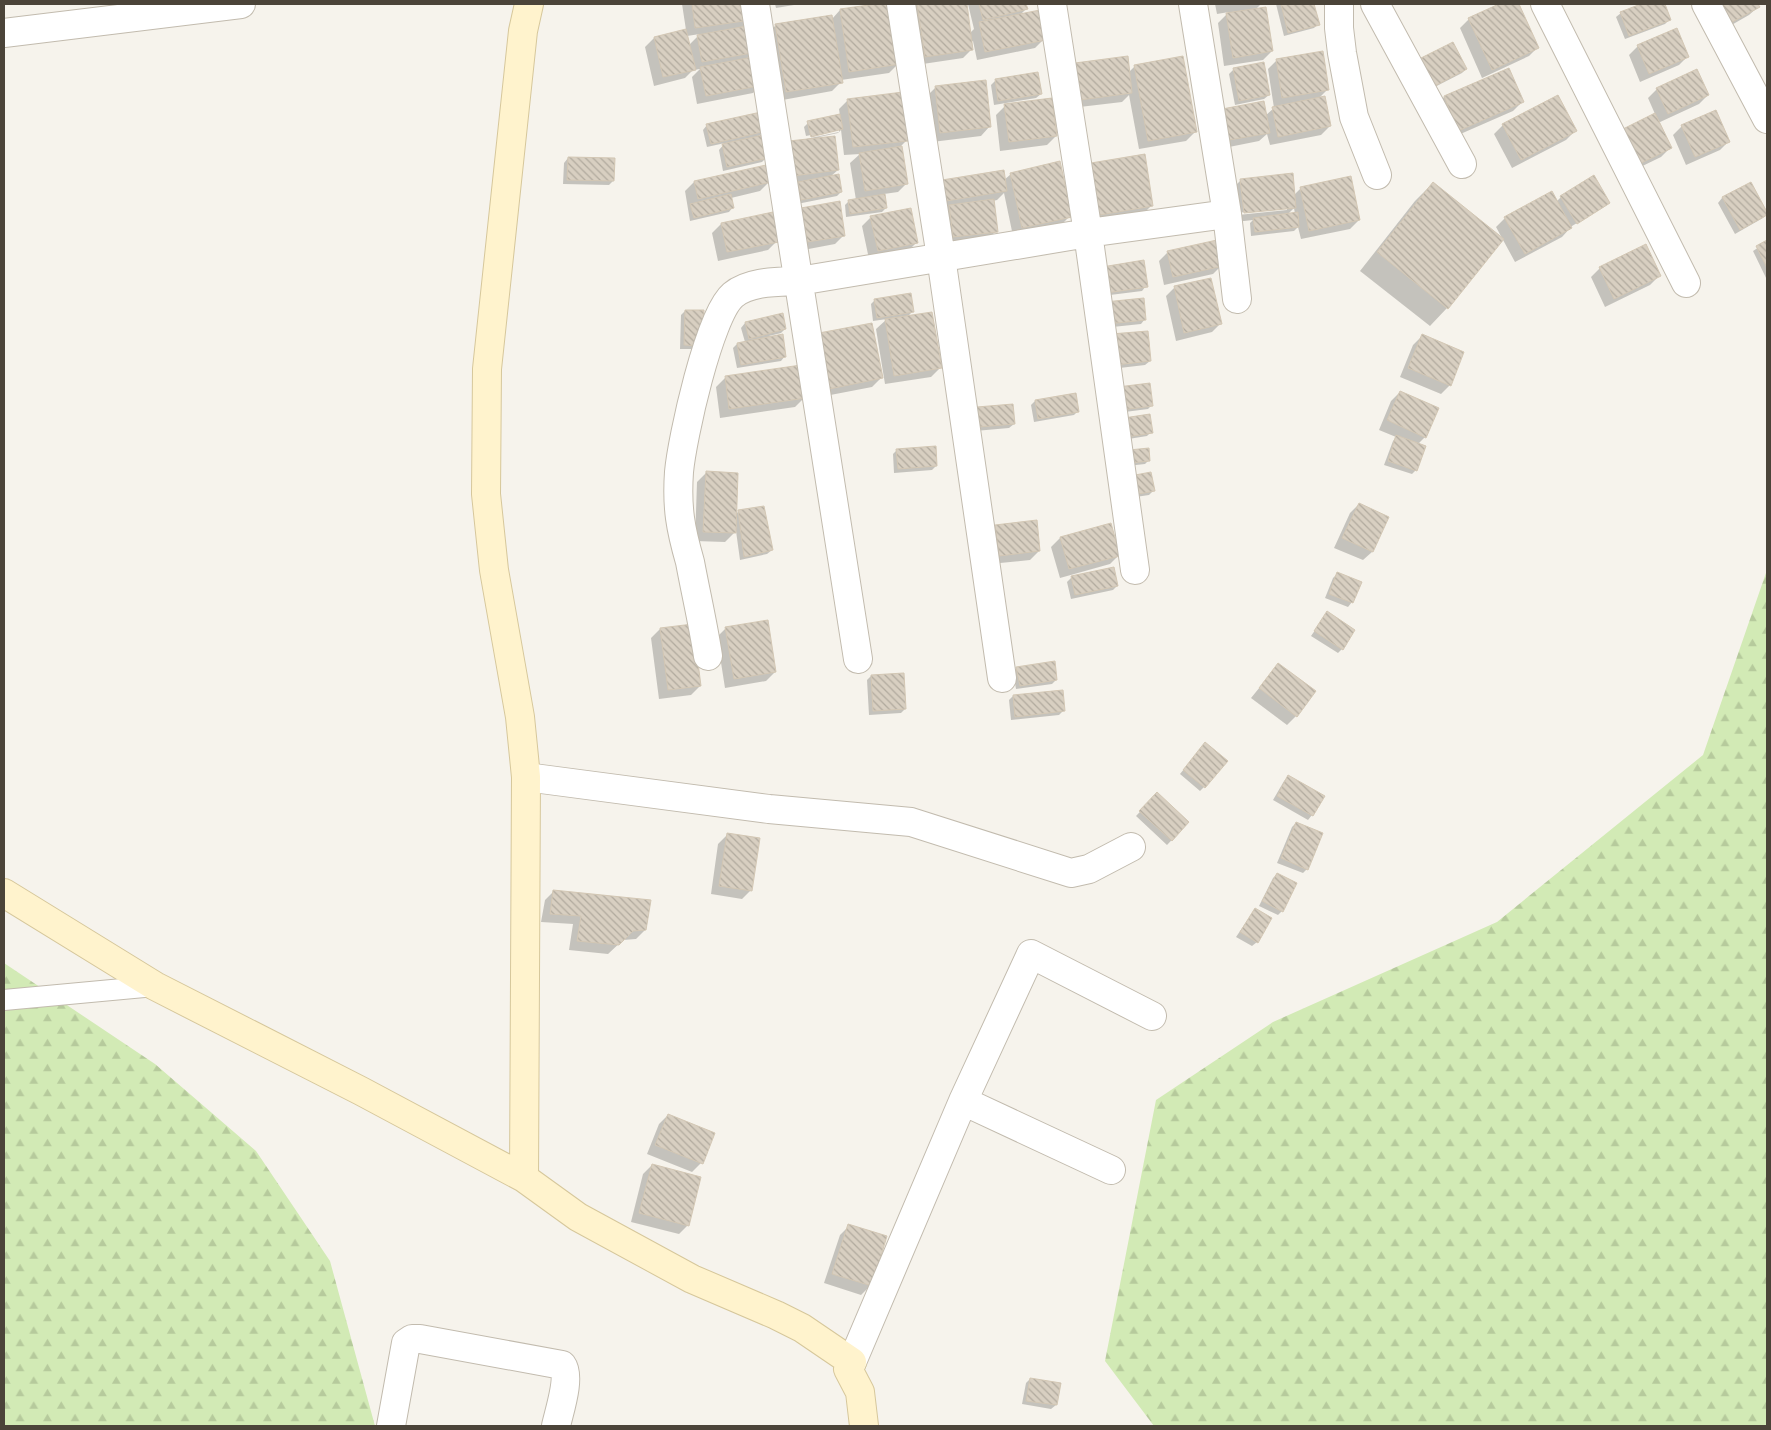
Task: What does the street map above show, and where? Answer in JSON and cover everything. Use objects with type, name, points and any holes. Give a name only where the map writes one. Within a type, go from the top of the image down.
[{"type":"street","points":[[4,33],[241,4]]},
{"type":"street","points":[[524,1178],[526,777],[520,716],[494,570],[486,494],[487,369],[523,31],[529,4]]},
{"type":"street","points":[[755,4],[858,659]]},
{"type":"street","points":[[901,4],[941,257],[1002,678]]},
{"type":"street","points":[[1052,4],[1088,233],[1135,570]]},
{"type":"street","points":[[1193,4],[1227,214],[1237,299]]},
{"type":"street","points":[[1339,4],[1342,53],[1354,117],[1377,176]]},
{"type":"street","points":[[1375,4],[1462,164]]},
{"type":"street","points":[[1545,4],[1686,283]]},
{"type":"street","points":[[1706,4],[1767,119]]},
{"type":"street","points":[[708,656],[680,518],[680,472],[690,412],[714,329],[723,306],[733,295],[750,286],[770,282],[799,281],[1088,233],[1227,214]]},
{"type":"street","points":[[526,777],[769,809],[911,822],[1071,872],[1089,869],[1131,847]]},
{"type":"street","points":[[4,893],[155,986],[361,1091],[524,1178],[578,1217],[692,1278],[802,1328],[852,1362]]},
{"type":"street","points":[[864,1426],[860,1392],[848,1369],[963,1101],[1031,954],[1152,1016]]},
{"type":"street","points":[[963,1101],[1111,1170]]},
{"type":"street","points":[[391,1426],[406,1343],[412,1339],[420,1339],[562,1365],[565,1369],[566,1378],[556,1426]]},
{"type":"lane","points":[[4,1000],[155,986]]},
{"type":"green space","points":[[1767,570],[1767,1426],[1154,1426],[1105,1361],[1156,1100],[1273,1022],[1497,922],[1703,755]]},
{"type":"green space","points":[[4,963],[155,1064],[256,1151],[330,1261],[375,1426],[4,1426]]},
{"type":"building","points":[[692,4],[749,4],[751,20],[695,28]]},
{"type":"building","points":[[891,4],[900,64],[849,72],[840,9]]},
{"type":"building","points":[[917,4],[967,4],[973,50],[925,57]]},
{"type":"building","points":[[979,4],[1026,4],[1028,9],[983,20]]},
{"type":"building","points":[[1281,4],[1314,4],[1320,25],[1288,33]]},
{"type":"building","points":[[1499,4],[1519,4],[1539,48],[1492,70],[1468,18]]},
{"type":"building","points":[[1641,4],[1665,4],[1671,20],[1629,36],[1620,12]]},
{"type":"building","points":[[1710,4],[1758,4],[1760,7],[1723,27]]},
{"type":"building","points":[[1266,7],[1273,51],[1233,58],[1226,13]]},
{"type":"building","points":[[1040,10],[1046,40],[985,52],[979,22]]},
{"type":"building","points":[[832,15],[843,83],[786,92],[775,24]]},
{"type":"building","points":[[752,25],[757,52],[702,62],[697,35]]},
{"type":"building","points":[[1677,28],[1689,57],[1649,74],[1637,45]]},
{"type":"building","points":[[686,29],[696,70],[663,77],[654,37]]},
{"type":"building","points":[[1453,42],[1467,69],[1431,88],[1417,60]]},
{"type":"building","points":[[1323,51],[1329,90],[1282,98],[1276,59]]},
{"type":"building","points":[[758,56],[763,85],[706,96],[700,67]]},
{"type":"building","points":[[1128,56],[1132,93],[1080,100],[1075,63]]},
{"type":"building","points":[[1183,56],[1197,132],[1148,141],[1134,65]]},
{"type":"building","points":[[1264,62],[1270,95],[1239,101],[1233,68]]},
{"type":"building","points":[[1509,68],[1524,102],[1458,131],[1444,96]]},
{"type":"building","points":[[1697,69],[1709,95],[1668,114],[1656,88]]},
{"type":"building","points":[[1038,72],[1042,94],[998,101],[995,79]]},
{"type":"building","points":[[986,80],[991,127],[940,133],[935,86]]},
{"type":"building","points":[[903,92],[908,141],[853,147],[847,99]]},
{"type":"building","points":[[1558,95],[1577,131],[1521,160],[1502,124]]},
{"type":"building","points":[[1325,96],[1331,126],[1278,137],[1272,107]]},
{"type":"building","points":[[1052,98],[1057,136],[1009,142],[1004,104]]},
{"type":"building","points":[[1264,101],[1270,133],[1223,141],[1217,110]]},
{"type":"building","points":[[1716,110],[1730,142],[1695,157],[1681,125]]},
{"type":"building","points":[[761,112],[766,131],[711,144],[706,124]]},
{"type":"building","points":[[1655,113],[1672,148],[1635,166],[1619,131]]},
{"type":"building","points":[[840,114],[843,129],[811,137],[807,121]]},
{"type":"building","points":[[763,135],[768,158],[727,167],[722,144]]},
{"type":"building","points":[[835,136],[839,170],[793,176],[789,141]]},
{"type":"building","points":[[902,146],[908,184],[865,191],[859,153]]},
{"type":"building","points":[[1145,154],[1153,206],[1094,216],[1085,164]]},
{"type":"building","points":[[568,157],[615,158],[614,181],[567,180]]},
{"type":"building","points":[[1060,161],[1072,217],[1022,228],[1010,173]]},
{"type":"building","points":[[766,165],[771,182],[698,199],[694,181]]},
{"type":"building","points":[[1004,170],[1007,191],[946,201],[942,180]]},
{"type":"building","points":[[1293,173],[1296,208],[1244,213],[1240,179]]},
{"type":"building","points":[[839,174],[842,192],[801,200],[798,182]]},
{"type":"building","points":[[1594,175],[1610,203],[1577,224],[1560,196]]},
{"type":"building","points":[[1351,176],[1360,220],[1309,231],[1300,187]]},
{"type":"building","points":[[1433,182],[1504,239],[1448,309],[1377,252]]},
{"type":"building","points":[[1751,182],[1767,215],[1740,230],[1722,197]]},
{"type":"building","points":[[1552,191],[1572,228],[1525,254],[1504,217]]},
{"type":"building","points":[[731,194],[734,208],[694,218],[690,204]]},
{"type":"building","points":[[885,194],[887,208],[850,214],[848,200]]},
{"type":"building","points":[[994,199],[998,232],[953,237],[949,205]]},
{"type":"building","points":[[840,201],[845,236],[807,242],[801,208]]},
{"type":"building","points":[[911,208],[918,243],[878,251],[870,216]]},
{"type":"building","points":[[773,212],[779,242],[727,252],[721,223]]},
{"type":"building","points":[[1298,212],[1299,227],[1255,232],[1253,218]]},
{"type":"building","points":[[1217,240],[1223,266],[1173,277],[1167,251]]},
{"type":"building","points":[[1767,240],[1767,268],[1756,246]]},
{"type":"building","points":[[1646,244],[1661,276],[1614,299],[1599,267]]},
{"type":"building","points":[[1144,260],[1148,287],[1106,293],[1102,267]]},
{"type":"building","points":[[1211,278],[1222,324],[1184,333],[1174,286]]},
{"type":"building","points":[[911,293],[914,312],[877,318],[874,299]]},
{"type":"building","points":[[1144,298],[1146,320],[1107,324],[1105,302]]},
{"type":"building","points":[[685,310],[704,310],[703,346],[684,345]]},
{"type":"building","points":[[932,312],[942,368],[894,376],[885,319]]},
{"type":"building","points":[[783,313],[786,329],[749,339],[745,322]]},
{"type":"building","points":[[872,323],[883,378],[829,389],[819,333]]},
{"type":"building","points":[[1148,331],[1151,361],[1115,365],[1111,334]]},
{"type":"building","points":[[783,334],[786,357],[741,365],[737,343]]},
{"type":"building","points":[[1422,334],[1464,352],[1451,386],[1408,368]]},
{"type":"building","points":[[801,365],[806,398],[729,409],[725,376]]},
{"type":"building","points":[[1150,383],[1153,406],[1121,410],[1118,387]]},
{"type":"building","points":[[1400,391],[1439,408],[1426,438],[1387,420]]},
{"type":"building","points":[[1076,393],[1079,412],[1038,419],[1035,400]]},
{"type":"building","points":[[1013,404],[1015,424],[979,427],[977,407]]},
{"type":"building","points":[[1150,414],[1153,433],[1120,438],[1117,419]]},
{"type":"building","points":[[1396,435],[1426,446],[1417,471],[1388,461]]},
{"type":"building","points":[[936,446],[937,466],[898,469],[896,449]]},
{"type":"building","points":[[1149,448],[1150,461],[1130,463],[1129,450]]},
{"type":"building","points":[[706,471],[738,473],[736,533],[703,532]]},
{"type":"building","points":[[1151,472],[1155,491],[1133,495],[1130,476]]},
{"type":"building","points":[[1359,503],[1389,517],[1373,552],[1342,538]]},
{"type":"building","points":[[764,506],[773,550],[744,557],[738,510]]},
{"type":"building","points":[[1037,520],[1040,551],[999,556],[995,525]]},
{"type":"building","points":[[1111,523],[1120,556],[1069,569],[1060,537]]},
{"type":"building","points":[[1114,567],[1118,586],[1075,595],[1071,576]]},
{"type":"building","points":[[1337,572],[1362,582],[1353,603],[1329,594]]},
{"type":"building","points":[[1327,611],[1355,630],[1343,650],[1314,631]]},
{"type":"building","points":[[768,620],[776,672],[734,679],[725,627]]},
{"type":"building","points":[[693,624],[701,686],[668,690],[660,628]]},
{"type":"building","points":[[1055,661],[1057,680],[1020,686],[1016,667]]},
{"type":"building","points":[[1278,663],[1316,691],[1297,717],[1259,688]]},
{"type":"building","points":[[904,673],[906,709],[873,711],[871,675]]},
{"type":"building","points":[[1063,690],[1065,711],[1015,717],[1013,695]]},
{"type":"building","points":[[1205,742],[1228,761],[1205,788],[1183,770]]},
{"type":"building","points":[[1288,775],[1325,796],[1313,816],[1277,796]]},
{"type":"building","points":[[1157,792],[1189,822],[1172,841],[1139,811]]},
{"type":"building","points":[[1296,822],[1323,833],[1308,870],[1281,858]]},
{"type":"building","points":[[727,833],[760,838],[752,891],[719,886]]},
{"type":"building","points":[[1277,873],[1297,883],[1283,912],[1262,901]]},
{"type":"building","points":[[553,890],[651,900],[646,930],[633,931],[619,945],[577,941],[581,916],[550,914]]},
{"type":"building","points":[[1255,908],[1272,918],[1258,943],[1240,932]]},
{"type":"building","points":[[668,1114],[715,1133],[703,1164],[655,1145]]},
{"type":"building","points":[[652,1164],[701,1177],[689,1226],[639,1213]]},
{"type":"building","points":[[848,1224],[887,1236],[872,1286],[832,1274]]},
{"type":"building","points":[[1030,1378],[1061,1383],[1057,1405],[1026,1401]]}]
